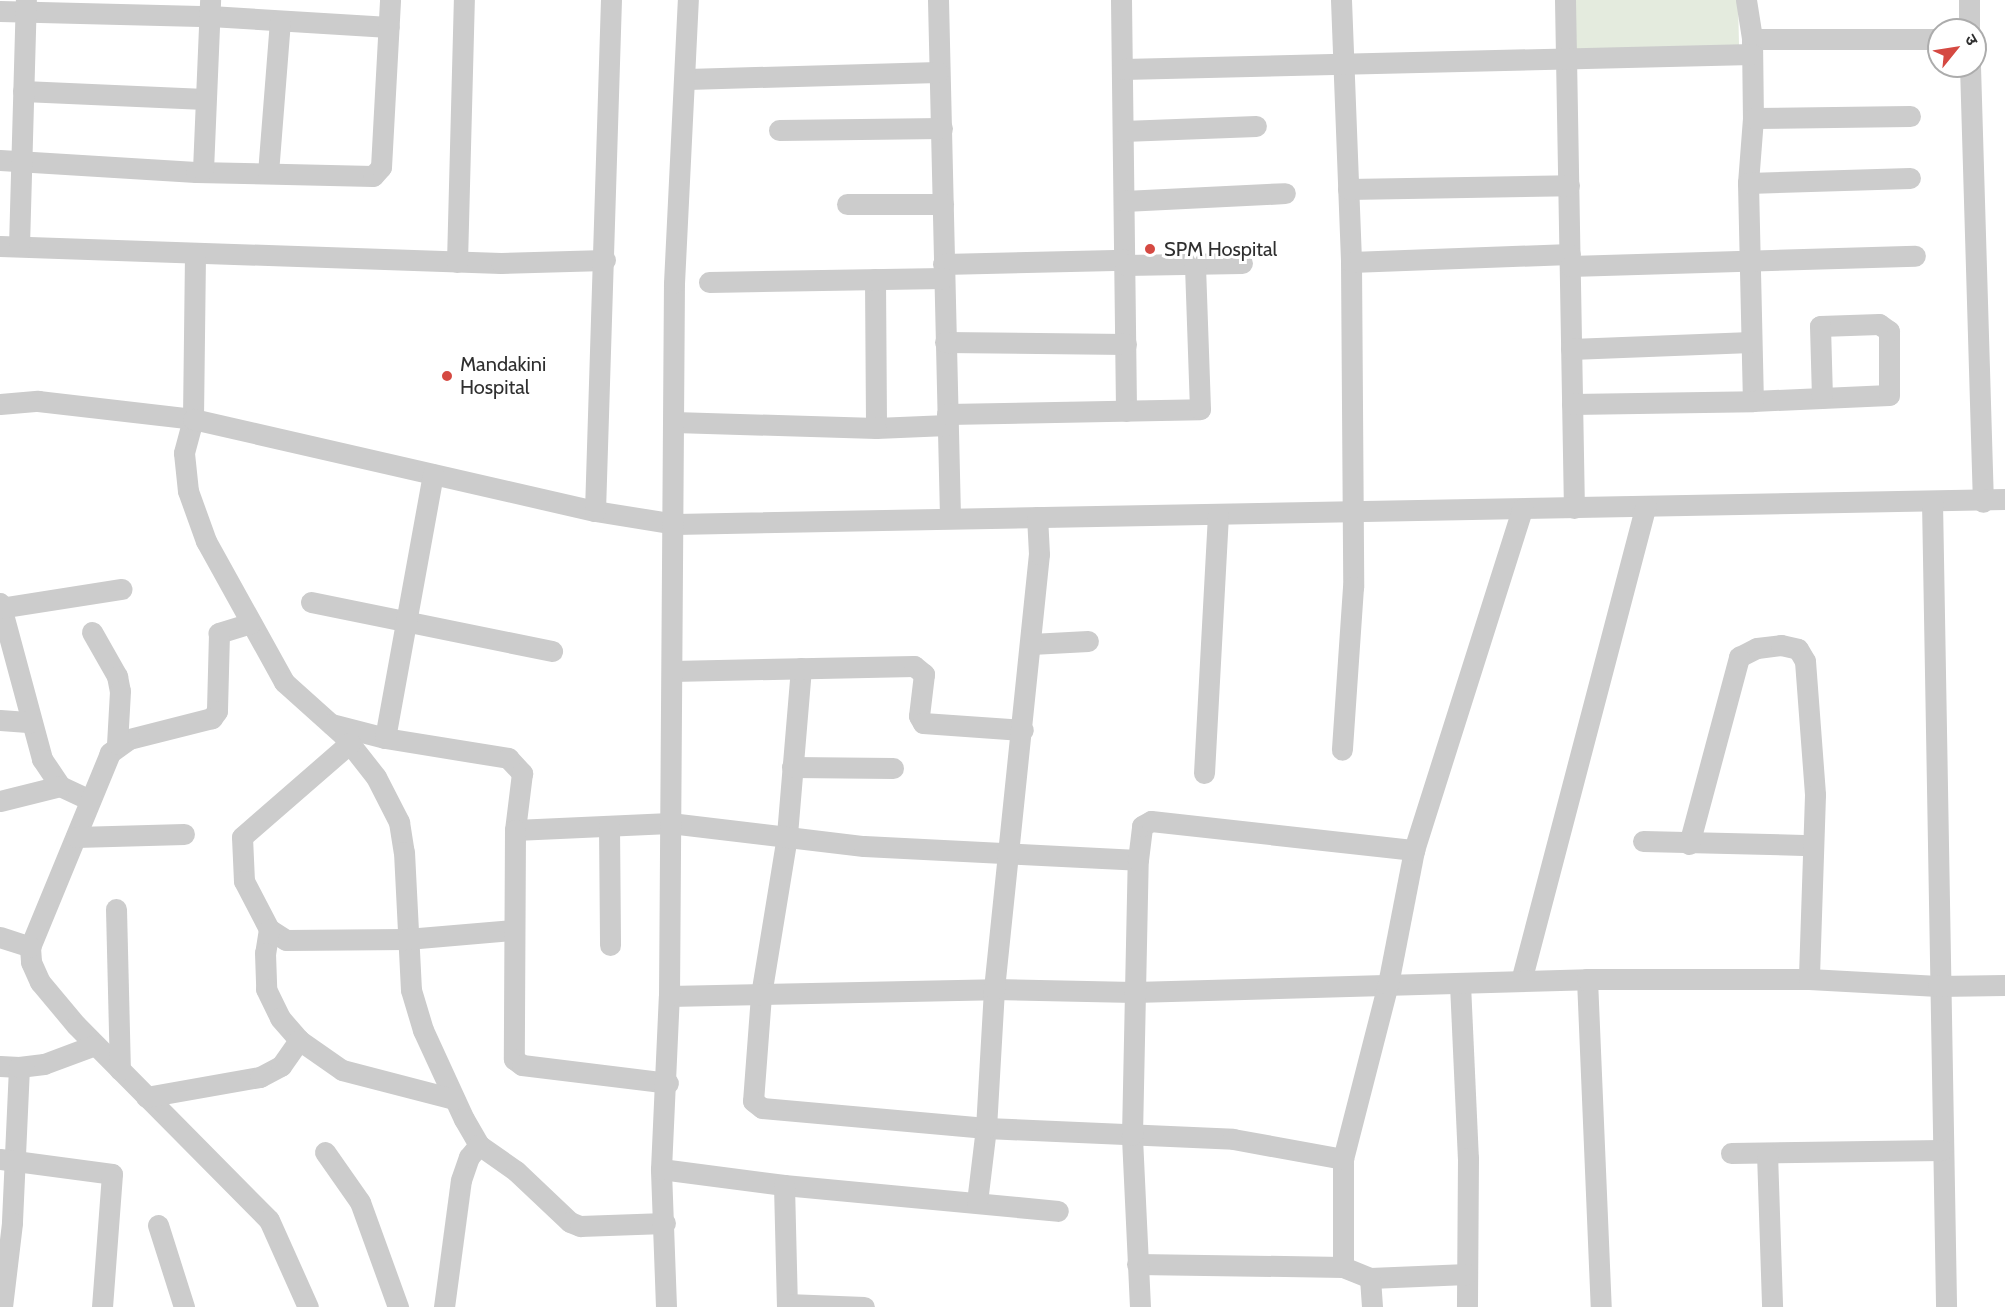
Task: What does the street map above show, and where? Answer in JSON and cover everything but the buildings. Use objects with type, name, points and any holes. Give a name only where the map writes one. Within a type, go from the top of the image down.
[{"type":"street","points":[[0,160],[373,176],[381,167],[390,0]]},
{"type":"street","points":[[457,262],[464,0]]},
{"type":"street","points":[[595,511],[605,260],[611,0]]},
{"type":"street","points":[[666,1307],[666,1223],[661,1168],[668,1083],[675,524],[674,283],[687,79],[688,0]]},
{"type":"street","points":[[938,0],[950,517]]},
{"type":"street","points":[[1120,0],[1123,69],[1126,411]]},
{"type":"street","points":[[1341,0],[1351,262],[1353,587],[1342,750]]},
{"type":"street","points":[[1565,0],[1574,508]]},
{"type":"street","points":[[1746,0],[1752,47],[1753,118],[1748,183],[1753,401]]},
{"type":"street","points":[[1969,0],[1969,18]]},
{"type":"street","points":[[0,11],[26,6],[210,8],[280,21],[389,27]]},
{"type":"street","points":[[26,6],[23,161],[10,246],[457,262],[605,260]]},
{"type":"street","points":[[204,170],[210,8]]},
{"type":"street","points":[[268,173],[280,21]]},
{"type":"street","points":[[1123,69],[1567,60],[1752,47],[1927,40]]},
{"type":"street","points":[[687,79],[938,72]]},
{"type":"street","points":[[1970,78],[1983,501]]},
{"type":"street","points":[[23,91],[205,99]]},
{"type":"street","points":[[1753,118],[1910,116]]},
{"type":"street","points":[[1123,130],[1256,126]]},
{"type":"street","points":[[779,130],[942,128]]},
{"type":"street","points":[[1748,183],[1910,178]]},
{"type":"street","points":[[1348,189],[1569,185]]},
{"type":"street","points":[[1124,201],[1285,193]]},
{"type":"street","points":[[847,204],[942,204]]},
{"type":"street","points":[[195,254],[193,419],[184,453],[188,491],[206,541],[284,682],[350,743],[376,777],[399,822],[404,852],[411,990],[420,1020],[454,1099],[479,1145],[516,1171],[570,1222],[580,1226],[666,1223]]},
{"type":"street","points":[[1351,262],[1570,260],[1749,262],[1915,256]]},
{"type":"street","points":[[709,282],[874,279],[943,271],[1125,262],[1242,263]]},
{"type":"street","points":[[674,422],[876,428],[947,419],[1200,409],[1195,264]]},
{"type":"street","points":[[874,279],[876,428]]},
{"type":"street","points":[[1572,404],[1753,401],[1822,398],[1889,395],[1886,325],[1820,326],[1822,398]]},
{"type":"street","points":[[945,342],[1126,344]]},
{"type":"street","points":[[1571,349],[1751,342]]},
{"type":"street","points":[[0,404],[38,401],[193,419],[595,511],[675,524],[950,517],[1218,515],[2005,499]]},
{"type":"street","points":[[385,738],[434,474]]},
{"type":"street","points":[[1932,501],[1938,986],[1946,1307]]},
{"type":"street","points":[[1521,981],[1646,506]]},
{"type":"street","points":[[1343,1267],[1343,1159],[1388,984],[1414,850],[1522,509]]},
{"type":"street","points":[[1204,773],[1218,515]]},
{"type":"street","points":[[977,1202],[986,1128],[994,989],[1040,554],[1037,517]]},
{"type":"street","points":[[90,800],[60,786],[42,759],[0,606],[122,589]]},
{"type":"street","points":[[310,602],[406,619],[552,651]]},
{"type":"street","points":[[117,744],[212,718],[217,711],[219,633],[251,623]]},
{"type":"street","points":[[92,632],[117,676],[120,691],[117,744],[90,800],[30,947],[31,962],[40,982],[95,1045],[269,1220],[308,1307]]},
{"type":"street","points":[[1031,644],[1088,641]]},
{"type":"street","points":[[1689,844],[1739,657],[1757,648],[1781,645],[1798,649],[1805,661],[1815,795],[1809,979]]},
{"type":"street","points":[[672,671],[914,666],[924,674],[919,717],[923,723],[1023,730]]},
{"type":"street","points":[[801,668],[787,836],[761,995],[753,1101],[762,1108],[986,1128],[1233,1138],[1343,1159]]},
{"type":"street","points":[[0,720],[32,722]]},
{"type":"street","points":[[331,724],[385,738],[508,758],[522,773],[515,830],[514,1059],[522,1065],[668,1083]]},
{"type":"street","points":[[350,743],[242,837],[244,881],[269,929],[286,940],[407,939],[513,930]]},
{"type":"street","points":[[792,767],[893,768]]},
{"type":"street","points":[[0,801],[60,786]]},
{"type":"street","points":[[1140,1307],[1131,1135],[1139,832],[1150,821],[1414,850]]},
{"type":"street","points":[[515,830],[670,823],[864,846],[1138,860]]},
{"type":"street","points":[[609,826],[610,945]]},
{"type":"street","points":[[76,837],[184,834]]},
{"type":"street","points":[[1643,841],[1689,844],[1812,845]]},
{"type":"street","points":[[116,909],[120,1070]]},
{"type":"street","points":[[269,929],[265,953],[266,989],[280,1018],[299,1040],[342,1070],[454,1099]]},
{"type":"street","points":[[0,937],[30,947]]},
{"type":"street","points":[[669,996],[994,989],[1134,992],[1587,979],[1809,979],[1938,986],[2005,985]]},
{"type":"street","points":[[1587,979],[1601,1307]]},
{"type":"street","points":[[1460,984],[1468,1158],[1467,1307]]},
{"type":"street","points":[[146,1097],[260,1077],[281,1066],[299,1040]]},
{"type":"street","points":[[2,1307],[10,1066],[44,1064],[95,1045]]},
{"type":"street","points":[[444,1307],[461,1180],[468,1157],[479,1145]]},
{"type":"street","points":[[1731,1153],[1942,1150]]},
{"type":"street","points":[[325,1152],[360,1202],[398,1307]]},
{"type":"street","points":[[1767,1153],[1772,1307]]},
{"type":"street","points":[[8,1160],[112,1174],[102,1307]]},
{"type":"street","points":[[661,1168],[784,1185],[1058,1210]]},
{"type":"street","points":[[784,1185],[787,1306],[864,1307]]},
{"type":"street","points":[[158,1225],[184,1307]]},
{"type":"street","points":[[1137,1264],[1343,1267],[1370,1278],[1467,1274]]},
{"type":"street","points":[[1370,1278],[1372,1307]]},
{"type":"shaded area","points":[[1572,0],[1738,0],[1739,45],[1573,50]]},
{"type":"place","name":"SPM Hospital","points":[[1150,249]]},
{"type":"place","name":"Mandakini Hospital","points":[[447,376]]}]
